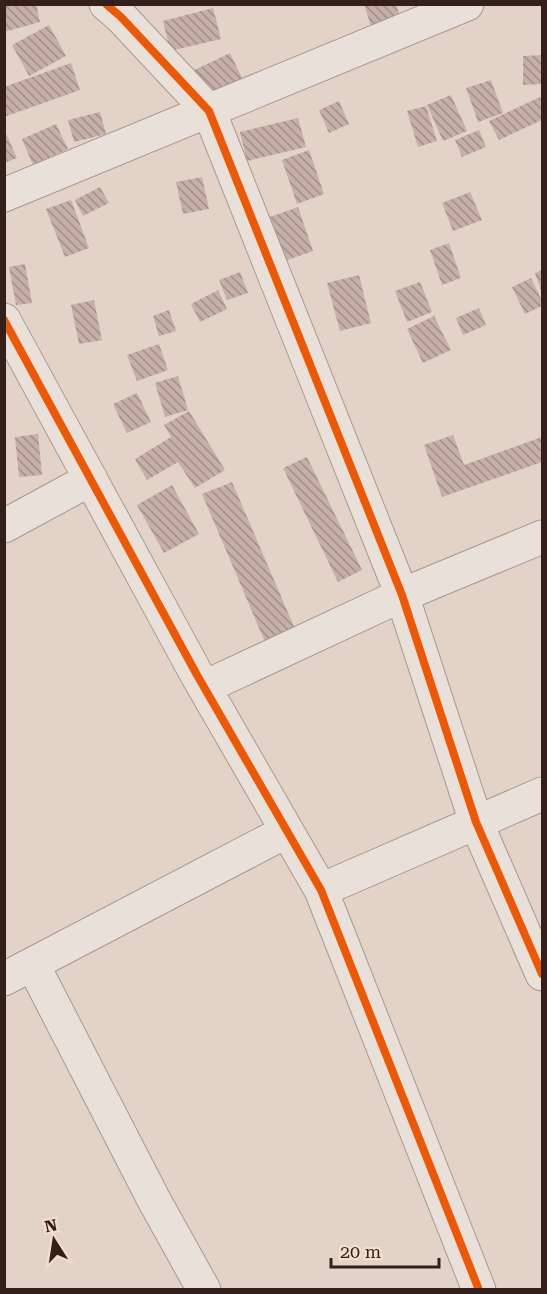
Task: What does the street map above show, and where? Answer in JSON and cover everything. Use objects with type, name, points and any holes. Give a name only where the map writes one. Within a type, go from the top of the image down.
[{"type":"street","points":[[106,4],[210,111],[402,595],[476,822],[543,974]]},
{"type":"street","points":[[4,195],[467,4]]},
{"type":"street","points":[[4,320],[205,687],[321,890],[478,1290]]},
{"type":"street","points":[[4,526],[91,479]]},
{"type":"street","points":[[205,687],[402,595],[543,537]]},
{"type":"street","points":[[321,890],[543,794]]},
{"type":"street","points":[[204,1290],[154,1200],[19,972],[286,831]]},
{"type":"building","points":[[4,4],[36,4],[40,22],[4,32]]},
{"type":"building","points":[[364,4],[396,4],[401,21],[372,30]]},
{"type":"building","points":[[213,8],[221,39],[170,51],[163,21]]},
{"type":"building","points":[[49,25],[66,56],[29,76],[12,45]]},
{"type":"building","points":[[230,53],[244,82],[196,105],[182,76]]},
{"type":"building","points":[[542,55],[542,84],[523,85],[523,56]]},
{"type":"building","points":[[71,63],[80,90],[4,117],[4,87]]},
{"type":"building","points":[[491,80],[503,113],[478,122],[466,88]]},
{"type":"building","points":[[451,95],[467,131],[443,141],[427,105]]},
{"type":"building","points":[[540,97],[542,120],[499,140],[489,121]]},
{"type":"building","points":[[339,101],[349,124],[329,133],[319,110]]},
{"type":"building","points":[[426,106],[437,141],[418,147],[407,111]]},
{"type":"building","points":[[100,112],[106,134],[74,142],[68,120]]},
{"type":"building","points":[[298,118],[306,147],[247,161],[240,132]]},
{"type":"building","points":[[56,124],[68,149],[33,165],[22,139]]},
{"type":"building","points":[[4,129],[17,158],[4,163]]},
{"type":"building","points":[[479,130],[486,147],[462,157],[455,140]]},
{"type":"building","points":[[309,150],[324,194],[297,204],[282,160]]},
{"type":"building","points":[[202,177],[209,209],[183,214],[176,182]]},
{"type":"building","points":[[100,187],[109,203],[83,216],[75,200]]},
{"type":"building","points":[[470,192],[482,220],[453,231],[442,203]]},
{"type":"building","points":[[71,200],[89,248],[65,257],[46,209]]},
{"type":"building","points":[[298,207],[313,251],[282,262],[267,218]]},
{"type":"building","points":[[449,243],[461,278],[442,285],[430,250]]},
{"type":"building","points":[[25,264],[32,303],[16,305],[9,267]]},
{"type":"building","points":[[542,270],[542,293],[535,273]]},
{"type":"building","points":[[240,272],[248,293],[227,300],[219,280]]},
{"type":"building","points":[[359,275],[371,323],[340,331],[327,283]]},
{"type":"building","points":[[531,278],[542,301],[542,306],[525,314],[512,287]]},
{"type":"building","points":[[420,282],[432,312],[407,322],[395,291]]},
{"type":"building","points":[[218,290],[227,309],[200,322],[191,304]]},
{"type":"building","points":[[94,300],[102,340],[79,344],[71,305]]},
{"type":"building","points":[[479,308],[486,325],[463,335],[456,318]]},
{"type":"building","points":[[169,310],[176,331],[159,336],[153,316]]},
{"type":"building","points":[[434,316],[451,350],[423,363],[407,329]]},
{"type":"building","points":[[159,344],[168,370],[137,381],[127,355]]},
{"type":"building","points":[[178,376],[188,410],[165,417],[155,383]]},
{"type":"building","points":[[137,393],[151,422],[127,433],[113,404]]},
{"type":"building","points":[[189,411],[225,470],[195,488],[178,462],[147,480],[135,459],[171,437],[164,425]]},
{"type":"building","points":[[38,434],[42,475],[19,477],[15,437]]},
{"type":"building","points":[[453,435],[464,465],[542,437],[542,462],[442,497],[424,445]]},
{"type":"building","points":[[307,457],[362,570],[338,582],[283,468]]},
{"type":"building","points":[[232,482],[295,629],[265,642],[202,494]]},
{"type":"building","points":[[172,485],[199,534],[164,553],[137,505]]},
{"type":"cycle path","points":[[106,4],[209,111],[402,595],[476,822],[542,974]]},
{"type":"cycle path","points":[[4,320],[197,675],[321,890],[479,1290]]}]
